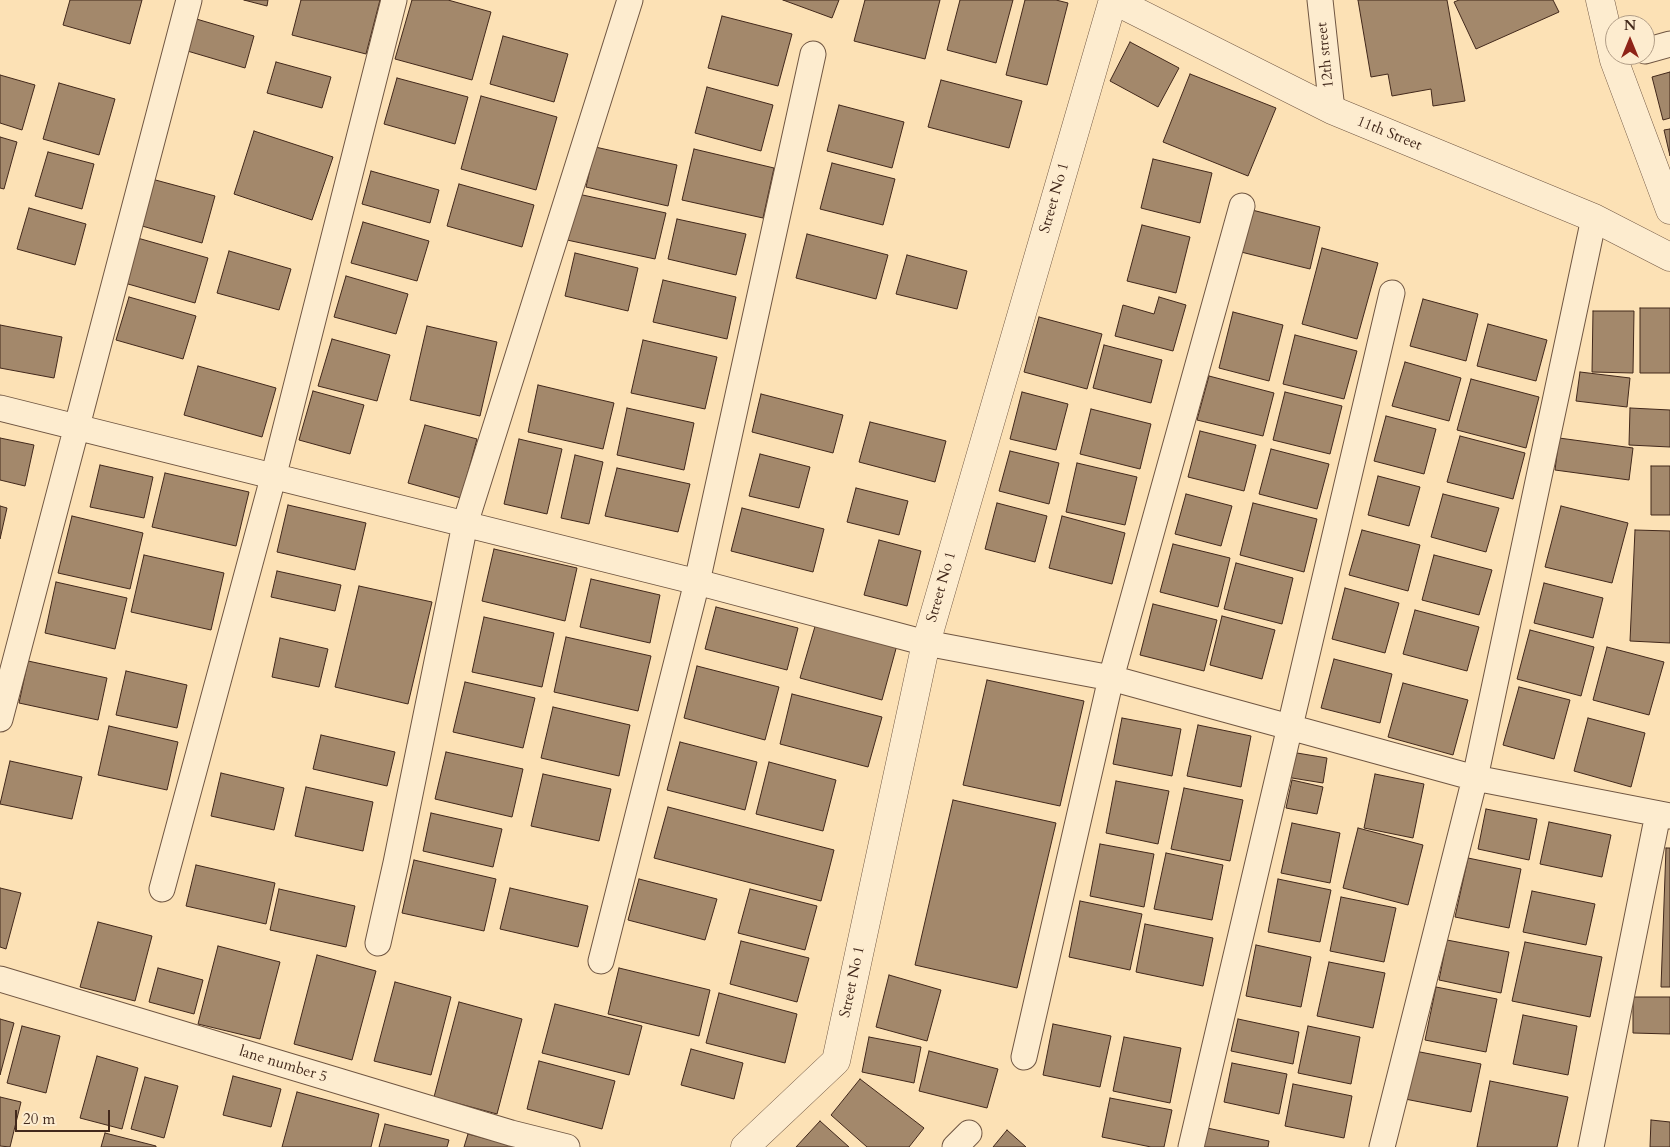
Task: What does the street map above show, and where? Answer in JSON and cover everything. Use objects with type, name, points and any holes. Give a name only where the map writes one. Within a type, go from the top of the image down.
[{"type":"street","points":[[0,719],[189,0]]},
{"type":"street","points":[[162,889],[273,478],[394,0]]},
{"type":"street","points":[[378,943],[465,524],[630,0]]},
{"type":"street","name":"11th Street","points":[[1113,0],[1332,110],[1594,218],[1670,257]]},
{"type":"street","name":"Street No 1","points":[[745,1147],[836,1061],[926,643],[1113,0]]},
{"type":"street","name":"12th street","points":[[1320,0],[1332,110]]},
{"type":"street","points":[[1600,0],[1606,15]]},
{"type":"street","points":[[1655,48],[1670,44]]},
{"type":"street","points":[[601,961],[697,582],[812,54]]},
{"type":"street","points":[[1625,65],[1670,210]]},
{"type":"street","points":[[1024,1058],[1111,678],[1242,206]]},
{"type":"street","points":[[1382,1147],[1475,778],[1594,218]]},
{"type":"street","points":[[1191,1147],[1392,292]]},
{"type":"street","points":[[0,408],[273,478],[697,582],[926,643],[1111,678],[1475,778],[1664,815],[1591,1147]]},
{"type":"street","name":"lane number 5","points":[[0,979],[511,1133],[567,1147]]},
{"type":"building","points":[[70,0],[142,0],[130,44],[63,25]]},
{"type":"building","points":[[244,0],[268,0],[267,6]]},
{"type":"building","points":[[301,0],[380,0],[366,54],[292,35]]},
{"type":"building","points":[[412,0],[448,0],[491,12],[472,80],[395,59]]},
{"type":"building","points":[[783,0],[839,0],[832,18]]},
{"type":"building","points":[[865,0],[940,0],[925,59],[854,41]]},
{"type":"building","points":[[960,0],[1013,0],[996,63],[947,50]]},
{"type":"building","points":[[1025,0],[1056,0],[1068,3],[1047,85],[1006,75]]},
{"type":"building","points":[[1358,0],[1447,0],[1465,101],[1433,106],[1431,89],[1392,96],[1388,74],[1371,77]]},
{"type":"building","points":[[1459,0],[1553,0],[1559,12],[1476,49],[1454,2]]},
{"type":"building","points":[[722,16],[792,34],[778,86],[708,68]]},
{"type":"building","points":[[193,18],[254,36],[245,68],[184,50]]},
{"type":"building","points":[[503,36],[568,54],[554,102],[490,84]]},
{"type":"building","points":[[1130,42],[1179,68],[1158,107],[1110,81]]},
{"type":"building","points":[[276,62],[331,77],[322,108],[267,93]]},
{"type":"building","points":[[1670,72],[1670,118],[1663,120],[1652,77]]},
{"type":"building","points":[[1190,74],[1276,108],[1248,176],[1163,142]]},
{"type":"building","points":[[0,75],[35,85],[22,130],[0,123]]},
{"type":"building","points":[[397,78],[468,97],[455,144],[384,124]]},
{"type":"building","points":[[941,80],[1022,101],[1009,148],[928,127]]},
{"type":"building","points":[[59,83],[115,99],[99,155],[43,139]]},
{"type":"building","points":[[707,87],[773,105],[761,151],[695,133]]},
{"type":"building","points":[[481,96],[557,117],[536,190],[461,169]]},
{"type":"building","points":[[839,105],[904,122],[892,168],[827,151]]},
{"type":"building","points":[[1670,129],[1670,156],[1664,130]]},
{"type":"building","points":[[254,131],[333,157],[312,220],[234,194]]},
{"type":"building","points":[[0,137],[17,142],[4,189],[0,188]]},
{"type":"building","points":[[595,147],[677,165],[668,206],[586,187]]},
{"type":"building","points":[[694,149],[774,168],[763,218],[682,200]]},
{"type":"building","points":[[48,152],[94,164],[82,209],[35,196]]},
{"type":"building","points":[[1153,159],[1212,173],[1200,223],[1141,208]]},
{"type":"building","points":[[832,163],[895,179],[883,225],[820,209]]},
{"type":"building","points":[[371,171],[439,190],[430,223],[362,204]]},
{"type":"building","points":[[148,178],[215,196],[202,243],[135,224]]},
{"type":"building","points":[[459,184],[534,205],[522,247],[447,226]]},
{"type":"building","points":[[578,194],[666,213],[655,259],[567,240]]},
{"type":"building","points":[[29,208],[86,224],[75,265],[17,249]]},
{"type":"building","points":[[1252,210],[1320,227],[1310,269],[1241,252]]},
{"type":"building","points":[[677,219],[746,234],[736,275],[668,259]]},
{"type":"building","points":[[363,222],[429,241],[417,281],[351,263]]},
{"type":"building","points":[[1142,225],[1190,237],[1176,293],[1127,281]]},
{"type":"building","points":[[807,234],[888,255],[876,299],[796,278]]},
{"type":"building","points":[[134,237],[208,258],[195,303],[121,282]]},
{"type":"building","points":[[1322,248],[1378,263],[1357,339],[1302,324]]},
{"type":"building","points":[[229,251],[291,269],[279,310],[217,293]]},
{"type":"building","points":[[575,253],[638,268],[628,311],[565,296]]},
{"type":"building","points":[[907,255],[967,271],[957,309],[896,294]]},
{"type":"building","points":[[346,276],[408,294],[396,334],[334,317]]},
{"type":"building","points":[[663,280],[736,297],[727,339],[653,322]]},
{"type":"building","points":[[129,297],[196,316],[183,359],[116,340]]},
{"type":"building","points":[[1159,297],[1186,305],[1173,351],[1115,336],[1123,305],[1154,314]]},
{"type":"building","points":[[1423,299],[1478,314],[1466,361],[1410,346]]},
{"type":"building","points":[[1640,308],[1670,308],[1670,373],[1640,373]]},
{"type":"building","points":[[1593,311],[1634,311],[1633,373],[1592,372]]},
{"type":"building","points":[[1233,312],[1283,325],[1269,381],[1219,368]]},
{"type":"building","points":[[1039,317],[1102,334],[1087,389],[1024,372]]},
{"type":"building","points":[[1488,324],[1547,340],[1536,381],[1477,366]]},
{"type":"building","points":[[0,325],[62,337],[54,378],[0,368]]},
{"type":"building","points":[[427,326],[497,342],[480,416],[410,400]]},
{"type":"building","points":[[1295,335],[1357,351],[1344,399],[1283,384]]},
{"type":"building","points":[[332,339],[390,355],[377,401],[318,386]]},
{"type":"building","points":[[643,340],[717,357],[705,409],[631,393]]},
{"type":"building","points":[[1104,345],[1162,360],[1151,403],[1093,388]]},
{"type":"building","points":[[1405,362],[1461,378],[1449,421],[1392,406]]},
{"type":"building","points":[[198,366],[276,388],[262,437],[184,415]]},
{"type":"building","points":[[1580,372],[1630,378],[1627,407],[1576,401]]},
{"type":"building","points":[[1209,376],[1274,393],[1263,436],[1197,420]]},
{"type":"building","points":[[1471,379],[1539,397],[1526,448],[1457,430]]},
{"type":"building","points":[[538,385],[614,403],[603,449],[528,432]]},
{"type":"building","points":[[313,391],[364,405],[350,454],[299,440]]},
{"type":"building","points":[[1022,392],[1068,404],[1056,450],[1010,439]]},
{"type":"building","points":[[1285,392],[1342,406],[1330,454],[1273,440]]},
{"type":"building","points":[[761,394],[843,415],[833,453],[752,432]]},
{"type":"building","points":[[627,408],[694,423],[684,470],[617,455]]},
{"type":"building","points":[[1630,408],[1670,410],[1670,447],[1629,445]]},
{"type":"building","points":[[1091,409],[1151,424],[1140,469],[1080,454]]},
{"type":"building","points":[[1386,416],[1436,429],[1424,474],[1374,461]]},
{"type":"building","points":[[870,422],[946,441],[935,482],[859,462]]},
{"type":"building","points":[[425,425],[477,439],[461,498],[408,483]]},
{"type":"building","points":[[1200,431],[1256,445],[1244,491],[1188,477]]},
{"type":"building","points":[[1460,436],[1525,453],[1513,499],[1447,482]]},
{"type":"building","points":[[0,438],[34,445],[25,486],[0,480]]},
{"type":"building","points":[[1559,438],[1633,448],[1629,480],[1555,470]]},
{"type":"building","points":[[519,439],[562,449],[547,514],[504,504]]},
{"type":"building","points":[[1271,449],[1329,464],[1317,509],[1259,494]]},
{"type":"building","points":[[1010,451],[1059,463],[1049,504],[999,491]]},
{"type":"building","points":[[760,454],[810,467],[799,508],[749,496]]},
{"type":"building","points":[[575,455],[603,462],[589,524],[561,518]]},
{"type":"building","points":[[1077,463],[1137,477],[1125,525],[1066,512]]},
{"type":"building","points":[[100,465],[153,477],[144,518],[90,507]]},
{"type":"building","points":[[1651,466],[1670,466],[1670,515],[1651,515]]},
{"type":"building","points":[[617,468],[690,484],[678,532],[605,516]]},
{"type":"building","points":[[165,473],[249,492],[236,546],[152,527]]},
{"type":"building","points":[[1378,476],[1420,487],[1409,526],[1368,515]]},
{"type":"building","points":[[856,488],[908,501],[899,535],[847,522]]},
{"type":"building","points":[[1186,494],[1232,506],[1221,546],[1175,534]]},
{"type":"building","points":[[1443,494],[1499,508],[1486,552],[1431,537]]},
{"type":"building","points":[[997,503],[1047,516],[1035,562],[985,549]]},
{"type":"building","points":[[1253,503],[1317,519],[1304,572],[1240,555]]},
{"type":"building","points":[[288,505],[366,523],[355,570],[277,552]]},
{"type":"building","points":[[0,506],[7,508],[0,539]]},
{"type":"building","points":[[1561,506],[1628,523],[1612,583],[1545,567]]},
{"type":"building","points":[[742,508],[824,529],[813,572],[731,551]]},
{"type":"building","points":[[72,516],[143,533],[130,589],[58,573]]},
{"type":"building","points":[[1062,516],[1125,533],[1112,584],[1049,568]]},
{"type":"building","points":[[1362,530],[1420,545],[1408,591],[1349,575]]},
{"type":"building","points":[[1635,530],[1670,531],[1670,643],[1630,641]]},
{"type":"building","points":[[879,540],[921,551],[907,606],[864,595]]},
{"type":"building","points":[[1173,544],[1230,558],[1218,607],[1160,592]]},
{"type":"building","points":[[494,549],[577,568],[565,621],[482,601]]},
{"type":"building","points":[[144,555],[224,573],[211,630],[131,612]]},
{"type":"building","points":[[1434,555],[1492,570],[1479,615],[1422,600]]},
{"type":"building","points":[[1236,563],[1293,578],[1282,624],[1224,609]]},
{"type":"building","points":[[277,571],[341,585],[335,611],[271,597]]},
{"type":"building","points":[[591,579],[660,595],[650,643],[580,627]]},
{"type":"building","points":[[56,582],[127,598],[115,649],[45,633]]},
{"type":"building","points":[[1544,583],[1603,598],[1593,638],[1534,623]]},
{"type":"building","points":[[359,586],[432,602],[408,704],[335,687]]},
{"type":"building","points":[[1345,588],[1399,603],[1385,653],[1332,639]]},
{"type":"building","points":[[1153,604],[1217,620],[1204,671],[1140,655]]},
{"type":"building","points":[[716,607],[798,628],[787,670],[705,649]]},
{"type":"building","points":[[1415,610],[1479,627],[1467,671],[1403,654]]},
{"type":"building","points":[[1222,616],[1275,630],[1262,679],[1210,665]]},
{"type":"building","points":[[484,617],[554,633],[542,687],[472,672]]},
{"type":"building","points":[[816,623],[897,645],[882,700],[800,678]]},
{"type":"building","points":[[1530,630],[1594,647],[1581,696],[1517,679]]},
{"type":"building","points":[[566,637],[651,656],[638,711],[554,692]]},
{"type":"building","points":[[280,638],[328,649],[319,687],[272,677]]},
{"type":"building","points":[[1607,647],[1664,662],[1649,715],[1593,700]]},
{"type":"building","points":[[1334,659],[1392,674],[1380,723],[1321,708]]},
{"type":"building","points":[[28,661],[107,678],[98,720],[19,703]]},
{"type":"building","points":[[697,666],[779,687],[765,740],[684,718]]},
{"type":"building","points":[[126,671],[187,685],[177,728],[116,715]]},
{"type":"building","points":[[987,680],[1084,701],[1060,806],[963,785]]},
{"type":"building","points":[[465,682],[535,698],[523,748],[453,732]]},
{"type":"building","points":[[1403,683],[1468,700],[1453,755],[1388,737]]},
{"type":"building","points":[[1519,687],[1570,700],[1554,759],[1503,745]]},
{"type":"building","points":[[792,694],[882,717],[868,767],[780,744]]},
{"type":"building","points":[[553,707],[630,725],[619,776],[541,758]]},
{"type":"building","points":[[1122,718],[1181,729],[1172,776],[1113,764]]},
{"type":"building","points":[[1588,718],[1645,733],[1631,787],[1574,771]]},
{"type":"building","points":[[1198,725],[1251,736],[1241,787],[1187,776]]},
{"type":"building","points":[[109,726],[178,742],[167,790],[98,775]]},
{"type":"building","points":[[321,735],[395,752],[387,786],[313,769]]},
{"type":"building","points":[[680,742],[757,762],[745,810],[667,790]]},
{"type":"building","points":[[446,752],[523,769],[512,817],[435,799]]},
{"type":"building","points":[[1291,752],[1327,758],[1323,783],[1286,777]]},
{"type":"building","points":[[10,761],[82,777],[72,819],[0,804]]},
{"type":"building","points":[[769,762],[836,780],[823,831],[756,814]]},
{"type":"building","points":[[221,773],[284,788],[274,830],[211,816]]},
{"type":"building","points":[[543,774],[611,789],[599,841],[531,826]]},
{"type":"building","points":[[1375,774],[1424,784],[1413,838],[1364,828]]},
{"type":"building","points":[[1292,780],[1323,787],[1317,814],[1286,808]]},
{"type":"building","points":[[1116,781],[1169,791],[1158,844],[1106,833]]},
{"type":"building","points":[[306,787],[373,802],[363,851],[295,836]]},
{"type":"building","points":[[1184,788],[1243,800],[1230,861],[1171,849]]},
{"type":"building","points":[[953,800],[1056,823],[1017,988],[915,965]]},
{"type":"building","points":[[668,807],[834,850],[821,901],[654,858]]},
{"type":"building","points":[[1486,809],[1537,819],[1529,860],[1478,849]]},
{"type":"building","points":[[431,813],[502,829],[493,867],[423,851]]},
{"type":"building","points":[[1549,822],[1611,835],[1602,877],[1540,864]]},
{"type":"building","points":[[1292,823],[1340,833],[1330,883],[1281,873]]},
{"type":"building","points":[[1358,828],[1423,845],[1408,905],[1343,888]]},
{"type":"building","points":[[1100,844],[1154,854],[1144,907],[1090,896]]},
{"type":"building","points":[[1666,848],[1670,848],[1670,987],[1661,987]]},
{"type":"building","points":[[1166,853],[1223,865],[1212,920],[1154,909]]},
{"type":"building","points":[[1468,858],[1521,869],[1509,928],[1455,917]]},
{"type":"building","points":[[414,860],[496,879],[484,931],[402,913]]},
{"type":"building","points":[[196,865],[275,883],[266,924],[186,906]]},
{"type":"building","points":[[639,879],[717,899],[705,940],[628,920]]},
{"type":"building","points":[[1278,879],[1331,890],[1320,942],[1268,932]]},
{"type":"building","points":[[0,888],[21,893],[6,949],[0,947]]},
{"type":"building","points":[[510,888],[588,906],[578,947],[500,929]]},
{"type":"building","points":[[279,889],[355,906],[346,947],[270,930]]},
{"type":"building","points":[[750,889],[817,906],[805,950],[738,933]]},
{"type":"building","points":[[1532,891],[1595,904],[1586,945],[1523,932]]},
{"type":"building","points":[[1341,897],[1396,908],[1384,962],[1330,951]]},
{"type":"building","points":[[1080,901],[1142,914],[1130,970],[1069,957]]},
{"type":"building","points":[[98,922],[152,936],[135,1001],[80,987]]},
{"type":"building","points":[[1145,924],[1213,938],[1203,986],[1136,972]]},
{"type":"building","points":[[1447,940],[1509,952],[1501,993],[1439,980]]},
{"type":"building","points":[[741,941],[809,958],[797,1002],[730,984]]},
{"type":"building","points":[[1525,942],[1602,957],[1590,1017],[1512,1001]]},
{"type":"building","points":[[1256,945],[1311,957],[1301,1007],[1246,996]]},
{"type":"building","points":[[218,946],[280,962],[260,1039],[198,1024]]},
{"type":"building","points":[[317,955],[376,971],[352,1060],[294,1044]]},
{"type":"building","points":[[1329,962],[1385,973],[1373,1028],[1317,1016]]},
{"type":"building","points":[[158,968],[203,980],[194,1014],[149,1002]]},
{"type":"building","points":[[619,968],[710,990],[699,1036],[608,1014]]},
{"type":"building","points":[[889,975],[941,990],[927,1041],[876,1027]]},
{"type":"building","points":[[395,982],[451,997],[431,1075],[374,1061]]},
{"type":"building","points":[[1436,987],[1497,999],[1486,1052],[1425,1040]]},
{"type":"building","points":[[719,993],[797,1014],[785,1063],[706,1043]]},
{"type":"building","points":[[1633,997],[1670,997],[1670,1034],[1633,1033]]},
{"type":"building","points":[[459,1002],[522,1019],[497,1114],[434,1097]]},
{"type":"building","points":[[555,1004],[642,1026],[629,1075],[542,1053]]},
{"type":"building","points":[[1523,1015],[1577,1026],[1568,1075],[1513,1064]]},
{"type":"building","points":[[0,1019],[14,1023],[0,1075]]},
{"type":"building","points":[[1238,1019],[1299,1032],[1293,1064],[1231,1051]]},
{"type":"building","points":[[1053,1024],[1111,1036],[1100,1087],[1043,1075]]},
{"type":"building","points":[[22,1026],[60,1036],[46,1093],[7,1083]]},
{"type":"building","points":[[1308,1026],[1360,1037],[1351,1084],[1298,1073]]},
{"type":"building","points":[[869,1037],[921,1047],[914,1083],[862,1072]]},
{"type":"building","points":[[1124,1037],[1181,1048],[1170,1103],[1113,1091]]},
{"type":"building","points":[[691,1049],[743,1063],[734,1099],[681,1085]]},
{"type":"building","points":[[929,1051],[998,1069],[987,1108],[919,1091]]},
{"type":"building","points":[[1415,1051],[1481,1064],[1471,1112],[1405,1099]]},
{"type":"building","points":[[97,1056],[138,1068],[122,1129],[80,1118]]},
{"type":"building","points":[[539,1061],[615,1081],[602,1129],[527,1109]]},
{"type":"building","points":[[1232,1063],[1287,1074],[1279,1114],[1224,1102]]},
{"type":"building","points":[[233,1076],[281,1089],[271,1127],[223,1115]]},
{"type":"building","points":[[145,1077],[178,1086],[164,1138],[131,1129]]},
{"type":"building","points":[[860,1079],[924,1128],[909,1147],[867,1147],[831,1115]]},
{"type":"building","points":[[1490,1081],[1568,1097],[1557,1147],[1477,1147]]},
{"type":"building","points":[[1293,1084],[1352,1096],[1344,1138],[1285,1126]]},
{"type":"building","points":[[297,1092],[379,1114],[371,1147],[282,1147]]},
{"type":"building","points":[[0,1097],[21,1102],[10,1147],[0,1146]]},
{"type":"building","points":[[1110,1098],[1172,1110],[1164,1147],[1151,1147],[1102,1137]]},
{"type":"building","points":[[1651,1120],[1670,1122],[1670,1147],[1650,1147]]},
{"type":"building","points":[[820,1121],[849,1147],[796,1147]]},
{"type":"building","points":[[385,1124],[449,1140],[447,1147],[379,1147]]},
{"type":"building","points":[[1207,1128],[1269,1141],[1268,1147],[1203,1147]]},
{"type":"building","points":[[1007,1130],[1026,1147],[993,1147]]},
{"type":"building","points":[[105,1133],[156,1146],[156,1147],[101,1147]]},
{"type":"building","points":[[468,1134],[518,1147],[464,1147]]}]
